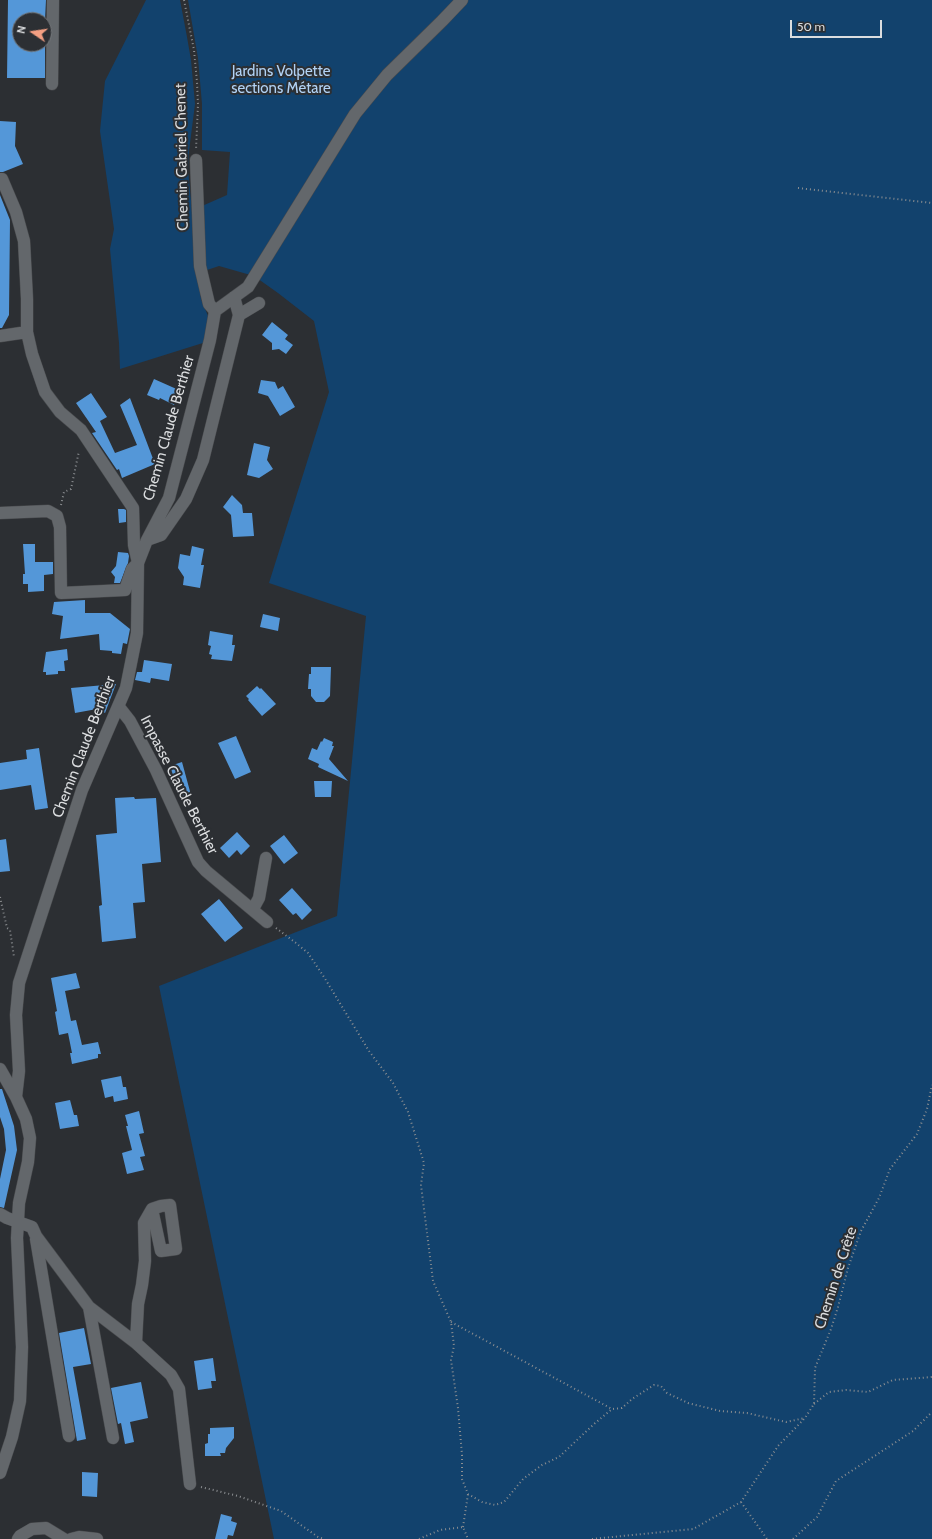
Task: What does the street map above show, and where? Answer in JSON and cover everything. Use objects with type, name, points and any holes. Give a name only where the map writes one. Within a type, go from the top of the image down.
[{"type":"street","points":[[52,84],[53,0]]},
{"type":"street","points":[[215,311],[248,287],[355,114],[387,75],[462,0]]},
{"type":"street","name":"Chemin Gabriel Chenet","points":[[196,160],[200,266],[209,304],[215,311]]},
{"type":"street","points":[[0,179],[2,179],[16,212],[24,241],[27,332],[44,392],[60,412],[81,430],[133,508],[134,546],[138,563],[132,569],[125,590],[61,593],[60,527],[57,516],[48,511],[0,513]]},
{"type":"street","points":[[147,540],[161,535],[186,499],[203,460],[239,315],[234,297]]},
{"type":"street","points":[[239,315],[259,303]]},
{"type":"street","name":"Chemin Claude Berthier","points":[[16,1097],[19,1071],[16,1015],[19,983],[82,790],[126,688],[137,633],[138,563],[147,540],[169,498],[210,340],[215,311]]},
{"type":"street","points":[[0,336],[27,332]]},
{"type":"street","name":"Impasse Claude Berthier","points":[[118,707],[130,721],[156,770],[198,862],[206,871],[267,922]]},
{"type":"street","points":[[253,909],[259,898],[266,858]]},
{"type":"street","points":[[0,1069],[26,1118],[30,1138],[28,1162],[19,1203],[18,1221],[22,1347],[20,1401],[12,1437],[0,1474]]},
{"type":"street","points":[[136,1344],[138,1304],[145,1261],[144,1223],[152,1209]]},
{"type":"street","points":[[0,1214],[32,1227],[36,1236],[89,1307],[136,1344],[171,1375],[179,1389],[190,1484]]},
{"type":"street","points":[[36,1236],[69,1436]]},
{"type":"street","points":[[89,1307],[113,1438]]},
{"type":"street","points":[[18,1539],[20,1536],[32,1529],[46,1528],[64,1539]]},
{"type":"street","points":[[71,1539],[78,1537],[97,1539]]},
{"type":"path","name":"Chemin Gabriel Chenet","points":[[184,0],[194,50],[197,82],[198,104],[196,160]]},
{"type":"path","points":[[798,188],[932,202]]},
{"type":"path","points":[[57,516],[64,492],[71,488],[80,450]]},
{"type":"path","points":[[0,897],[7,928],[10,930],[15,961]]},
{"type":"path","points":[[267,922],[308,953],[324,976],[369,1051],[393,1083],[408,1112],[424,1163],[421,1185],[433,1281],[450,1322],[454,1346],[451,1360],[458,1408],[462,1455],[462,1479],[468,1494],[463,1527],[468,1539]]},
{"type":"path","name":"Chemin de Crête","points":[[814,1404],[815,1368],[834,1322],[848,1268],[861,1231],[879,1198],[890,1169],[917,1134],[927,1109],[932,1085]]},
{"type":"path","points":[[450,1322],[612,1409],[622,1408],[632,1398],[654,1385],[661,1386],[667,1393],[688,1403],[720,1411],[748,1413],[786,1422],[805,1418]]},
{"type":"path","points":[[592,1539],[693,1529],[741,1502],[778,1446],[805,1418],[814,1404],[829,1392],[846,1390],[868,1392],[893,1380],[932,1377]]},
{"type":"path","points":[[468,1494],[482,1502],[495,1505],[504,1502],[523,1479],[542,1465],[559,1457],[612,1409]]},
{"type":"path","points":[[793,1539],[817,1517],[836,1481],[913,1431],[932,1412]]},
{"type":"path","points":[[190,1484],[238,1496],[281,1511],[318,1537],[324,1539]]},
{"type":"path","points":[[741,1502],[767,1539]]},
{"type":"path","points":[[419,1539],[440,1530],[463,1527]]},
{"type":"green space","name":"Jardins Volpette sections Métare","points":[[146,0],[180,0],[191,60],[195,104],[188,170],[201,299],[208,316],[206,342],[120,369],[110,249],[114,229],[100,131],[105,81]]},
{"type":"green space","points":[[188,0],[932,0],[932,1539],[274,1539],[159,986],[337,916],[366,616],[269,583],[329,392],[314,321],[254,276],[219,266],[204,271],[202,206],[227,195],[230,152],[202,150],[202,104],[198,58]]},
{"type":"building","points":[[8,0],[46,0],[45,12],[12,12],[12,52],[45,52],[45,78],[7,78]]},
{"type":"building","points":[[0,121],[16,122],[15,146],[23,164],[3,172],[0,172]]},
{"type":"building","points":[[0,195],[10,220],[9,315],[2,328],[0,328]]},
{"type":"building","points":[[272,322],[288,335],[285,339],[293,345],[286,354],[279,349],[272,350],[272,343],[262,335]]},
{"type":"building","points":[[154,379],[181,391],[174,405],[160,398],[159,400],[147,395]]},
{"type":"building","points":[[261,380],[275,382],[278,389],[283,386],[295,407],[280,416],[268,396],[258,393]]},
{"type":"building","points":[[91,393],[107,417],[100,421],[115,453],[137,445],[120,405],[130,398],[155,464],[122,478],[119,469],[117,470],[92,433],[96,432],[76,403]]},
{"type":"building","points":[[254,443],[270,447],[267,460],[273,469],[259,478],[247,475]]},
{"type":"building","points":[[232,495],[242,505],[243,513],[252,513],[254,536],[233,537],[231,515],[223,507]]},
{"type":"building","points":[[118,509],[126,510],[126,522],[119,523]]},
{"type":"building","points":[[23,544],[35,544],[35,562],[53,562],[53,574],[44,575],[44,591],[28,592],[28,584],[23,584],[23,574],[25,574]]},
{"type":"building","points":[[192,546],[204,549],[201,565],[204,565],[200,588],[183,585],[184,577],[178,568],[180,554],[190,556]]},
{"type":"building","points":[[118,552],[128,553],[129,556],[128,563],[120,583],[114,583],[115,577],[111,572],[116,566]]},
{"type":"building","points":[[85,600],[85,613],[110,613],[130,629],[127,644],[123,643],[121,654],[112,653],[112,651],[100,650],[99,634],[60,639],[63,616],[52,614],[54,602]]},
{"type":"building","points":[[263,614],[280,618],[278,631],[260,627]]},
{"type":"building","points":[[210,631],[233,635],[232,645],[235,645],[232,661],[211,659],[212,655],[209,654],[211,646],[208,645]]},
{"type":"building","points":[[67,649],[68,660],[64,661],[65,671],[58,671],[58,674],[46,675],[46,672],[43,672],[46,652]]},
{"type":"building","points":[[144,660],[172,664],[169,681],[151,678],[150,683],[135,680],[137,672],[142,672]]},
{"type":"building","points":[[311,667],[331,667],[330,696],[324,702],[316,702],[311,696],[311,689],[308,689]]},
{"type":"building","points":[[116,684],[105,713],[97,709],[75,713],[71,688]]},
{"type":"building","points":[[257,686],[260,689],[261,688],[276,704],[262,716],[246,696]]},
{"type":"building","points":[[236,736],[251,772],[235,779],[218,743]]},
{"type":"building","points":[[324,738],[333,742],[332,746],[334,746],[329,759],[348,781],[318,767],[319,764],[308,759],[312,748],[317,750]]},
{"type":"building","points":[[39,748],[48,808],[35,810],[31,785],[0,790],[0,763],[27,759],[26,750]]},
{"type":"building","points":[[182,762],[191,795],[182,797],[170,766]]},
{"type":"building","points":[[314,781],[332,781],[331,797],[315,797]]},
{"type":"building","points":[[134,797],[135,799],[156,798],[161,862],[142,864],[145,902],[133,903],[136,938],[102,942],[99,906],[102,905],[96,835],[117,833],[115,798]]},
{"type":"building","points":[[237,832],[250,846],[241,855],[237,850],[229,858],[220,848]]},
{"type":"building","points":[[284,835],[298,853],[284,864],[270,846]]},
{"type":"building","points":[[6,839],[10,871],[0,872],[0,840]]},
{"type":"building","points":[[292,888],[312,910],[302,920],[296,913],[293,915],[279,900]]},
{"type":"building","points":[[219,899],[243,928],[225,942],[201,914]]},
{"type":"building","points":[[76,973],[80,988],[65,991],[71,1021],[76,1020],[82,1045],[98,1042],[101,1054],[98,1054],[98,1058],[72,1064],[70,1053],[72,1053],[68,1033],[59,1035],[55,1012],[57,1011],[51,978]]},
{"type":"building","points":[[121,1076],[123,1087],[126,1087],[128,1099],[114,1102],[113,1096],[105,1098],[101,1080]]},
{"type":"building","points":[[0,1089],[2,1089],[14,1126],[17,1150],[4,1208],[0,1207],[0,1179],[6,1150],[4,1129],[0,1117]]},
{"type":"building","points":[[70,1100],[74,1115],[77,1115],[79,1126],[60,1129],[55,1103]]},
{"type":"building","points":[[139,1111],[144,1133],[139,1134],[145,1156],[140,1157],[144,1170],[127,1174],[122,1153],[132,1150],[125,1115]]},
{"type":"building","points":[[84,1328],[91,1364],[73,1367],[86,1439],[77,1441],[59,1333]]},
{"type":"building","points":[[213,1358],[216,1381],[211,1381],[212,1388],[198,1390],[194,1361]]},
{"type":"building","points":[[141,1382],[148,1418],[130,1422],[134,1442],[125,1444],[121,1423],[118,1424],[111,1388]]},
{"type":"building","points":[[234,1427],[234,1438],[226,1448],[225,1453],[220,1453],[221,1456],[205,1456],[205,1444],[208,1443],[210,1428]]},
{"type":"building","points":[[82,1472],[98,1473],[97,1497],[82,1496]]},
{"type":"building","points":[[221,1514],[232,1517],[231,1521],[237,1523],[233,1536],[228,1535],[227,1539],[215,1539]]}]
